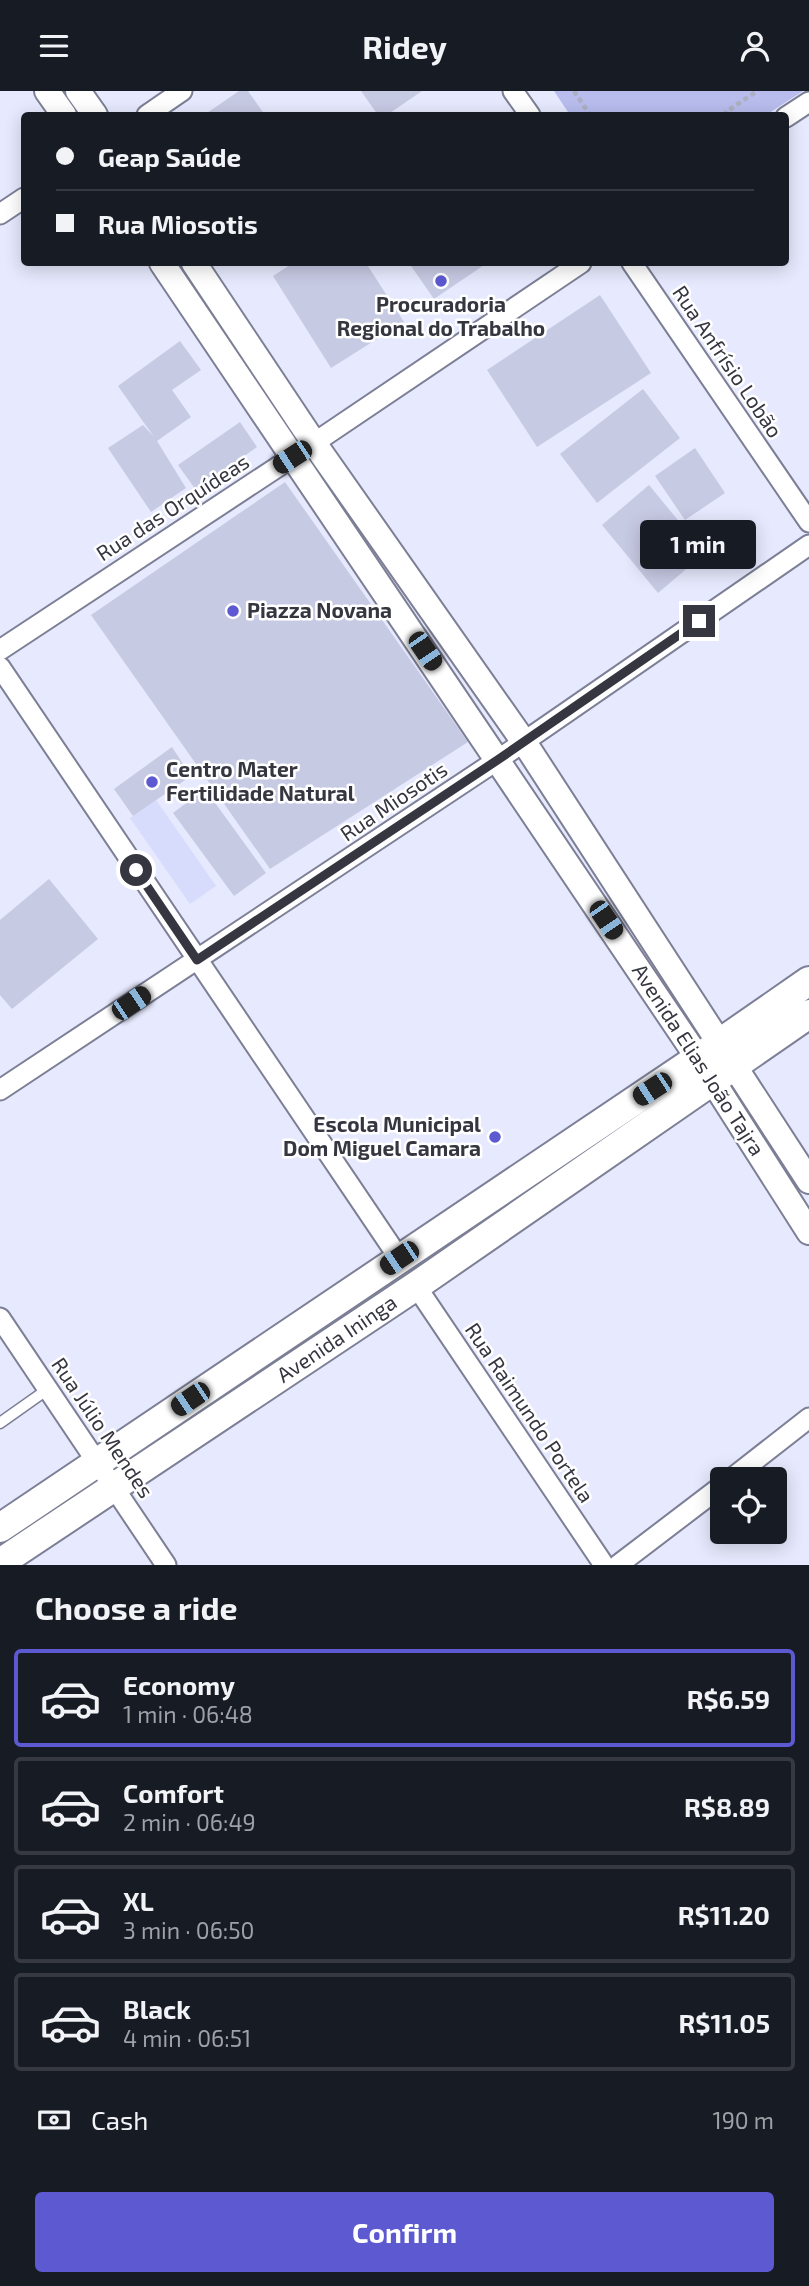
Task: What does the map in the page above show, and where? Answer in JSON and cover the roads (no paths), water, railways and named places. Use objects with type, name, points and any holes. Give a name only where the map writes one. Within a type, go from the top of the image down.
[{"type":"main road","name":"Avenida Ininga","points":[[0,1563],[416,1286],[717,1061],[809,981]]},
{"type":"main road","name":"Avenida Ininga","points":[[0,1528],[399,1258],[717,1061],[809,1014]]},
{"type":"street","points":[[47,91],[62,112]]},
{"type":"street","points":[[78,91],[93,112]]},
{"type":"street","points":[[150,112],[182,91]]},
{"type":"street","points":[[513,91],[528,112]]},
{"type":"street","points":[[789,115],[809,102]]},
{"type":"street","points":[[0,214],[21,200]]},
{"type":"street","name":"Avenida Elias João Tajra","points":[[164,266],[499,759],[717,1061],[809,1181]]},
{"type":"street","name":"Avenida Elias João Tajra","points":[[196,266],[314,443],[524,742],[717,1061],[809,1232]]},
{"type":"street","name":"Rua das Orquídeas","points":[[0,650],[577,266]]},
{"type":"street","name":"Rua Anfrísio Lobão","points":[[634,266],[809,522]]},
{"type":"street","name":"Rua Miosotis","points":[[0,1090],[499,759],[809,545]]},
{"type":"street","points":[[0,667],[399,1258]]},
{"type":"street","name":"Rua Raimundo Portela","points":[[416,1286],[604,1565]]},
{"type":"street","name":"Rua Júlio Mendes","points":[[0,1318],[166,1565]]},
{"type":"street","points":[[747,1467],[809,1419]]},
{"type":"street","points":[[618,1565],[710,1495]]},
{"type":"lane","points":[[2,1418],[48,1389]]},
{"type":"place","name":"Procuradoria Regional do Trabalho","points":[[441,281]]},
{"type":"place","name":"Piazza Novana","points":[[233,611]]},
{"type":"place","name":"Centro Mater Fertilidade Natural","points":[[152,782]]},
{"type":"place","name":"Escola Municipal Dom Miguel Camara","points":[[495,1137]]}]
